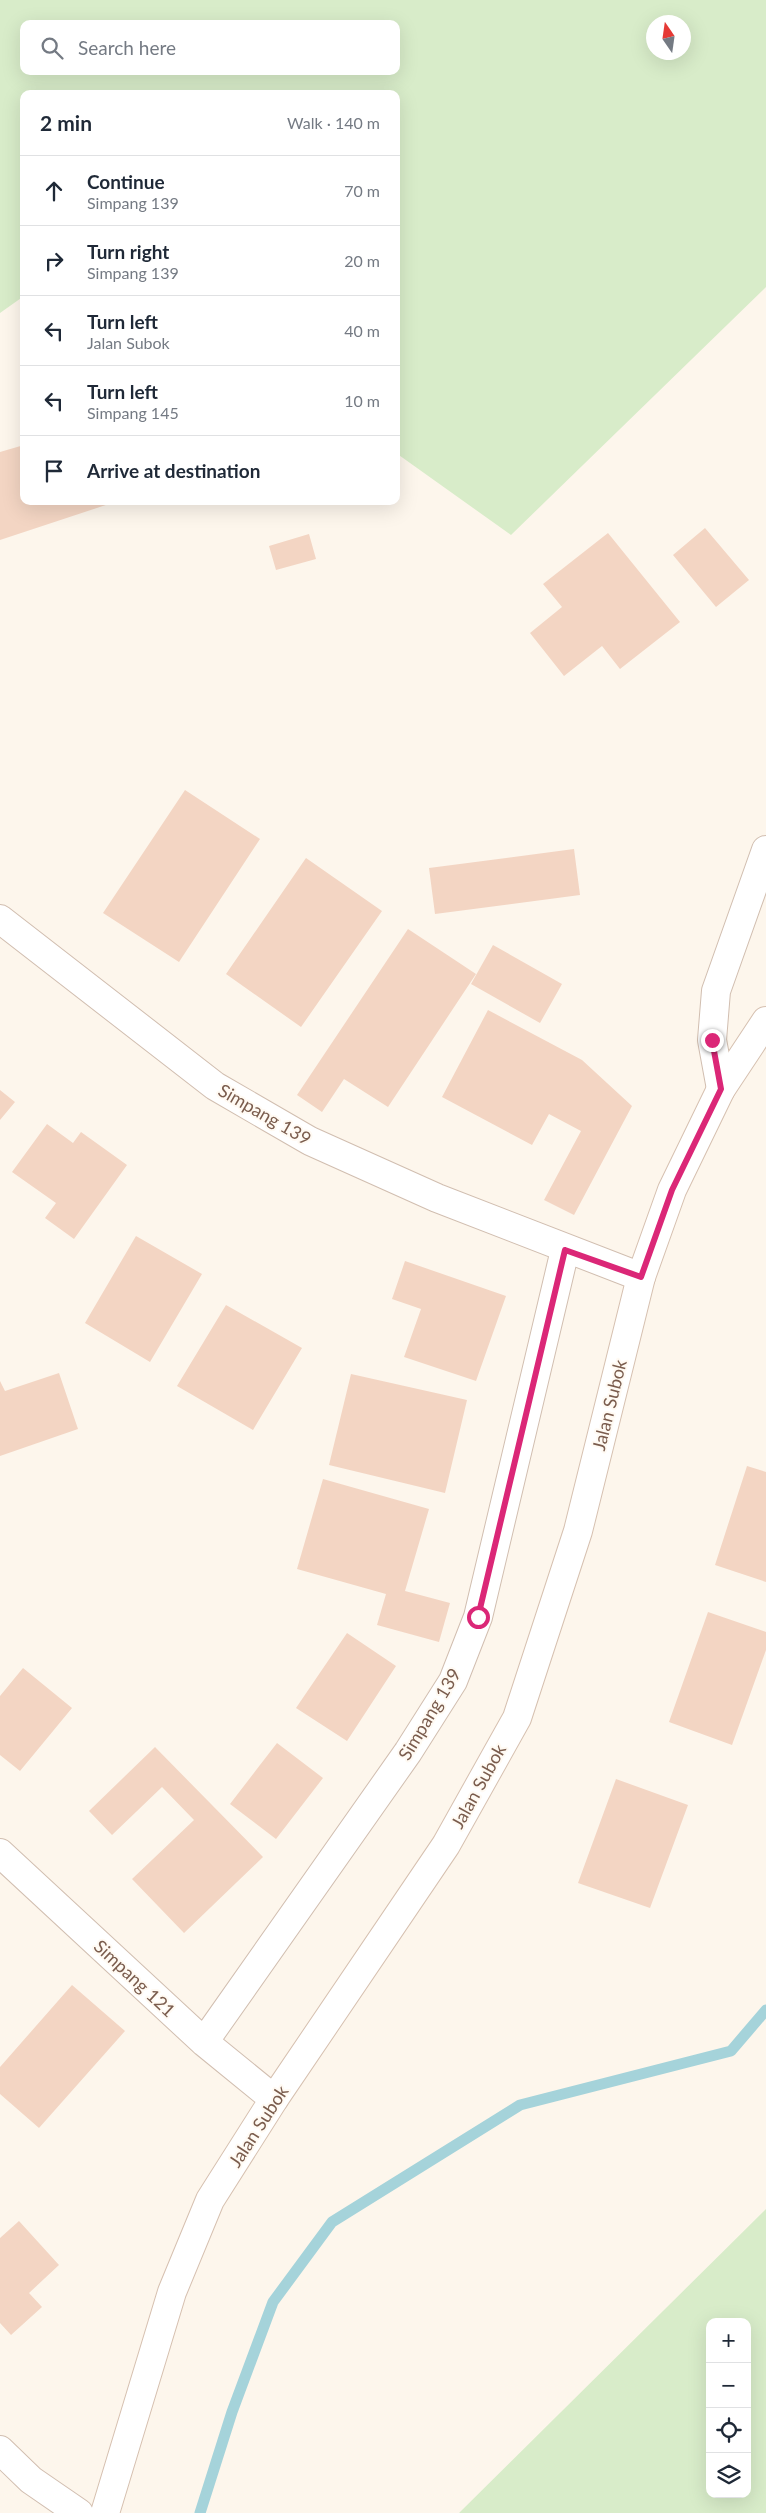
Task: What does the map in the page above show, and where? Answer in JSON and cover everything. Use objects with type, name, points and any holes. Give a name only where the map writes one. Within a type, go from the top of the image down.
[{"type":"street","points":[[721,1089],[712,1040],[716,991],[766,850]]},
{"type":"street","name":"Simpang 139","points":[[0,919],[208,1080],[310,1141],[437,1198],[565,1250],[641,1277]]},
{"type":"street","name":"Jalan Subok","points":[[105,2513],[172,2292],[210,2200],[274,2099],[446,1845],[517,1718],[578,1531],[641,1277],[672,1190],[721,1089],[766,1020]]},
{"type":"street","name":"Simpang 139","points":[[204,2042],[408,1752],[453,1681],[478,1617],[565,1250]]},
{"type":"street","name":"Simpang 121","points":[[0,1853],[204,2042],[274,2099]]},
{"type":"street","points":[[0,2450],[31,2480],[79,2513]]},
{"type":"green space","points":[[0,0],[766,0],[766,287],[511,535],[400,456],[400,90],[20,90],[20,299],[0,313]]},
{"type":"green space","points":[[766,2209],[766,2513],[459,2513]]},
{"type":"building","points":[[20,446],[20,505],[106,505],[0,540],[0,452]]},
{"type":"building","points":[[705,528],[749,580],[716,607],[673,555]]},
{"type":"building","points":[[608,533],[680,622],[620,669],[602,646],[564,676],[530,633],[562,607],[543,584]]},
{"type":"building","points":[[309,534],[316,559],[276,570],[269,546]]},
{"type":"building","points":[[185,790],[260,839],[179,962],[103,913]]},
{"type":"building","points":[[574,849],[580,895],[435,914],[429,868]]},
{"type":"building","points":[[306,858],[382,911],[301,1027],[226,974]]},
{"type":"building","points":[[408,929],[476,974],[388,1107],[344,1079],[322,1112],[297,1095]]},
{"type":"building","points":[[493,945],[562,984],[540,1023],[471,984]]},
{"type":"building","points":[[488,1010],[582,1060],[632,1106],[574,1215],[544,1200],[581,1131],[549,1114],[532,1145],[442,1097]]},
{"type":"building","points":[[0,1090],[15,1102],[0,1120]]},
{"type":"building","points":[[47,1124],[73,1143],[81,1132],[127,1165],[74,1239],[45,1218],[56,1203],[12,1172]]},
{"type":"building","points":[[136,1236],[202,1274],[150,1362],[85,1323]]},
{"type":"building","points":[[405,1261],[506,1296],[476,1381],[404,1357],[421,1309],[392,1299]]},
{"type":"building","points":[[226,1305],[302,1348],[253,1430],[177,1386]]},
{"type":"building","points":[[59,1373],[78,1429],[0,1456],[0,1381],[5,1391]]},
{"type":"building","points":[[351,1374],[467,1400],[445,1493],[329,1465]]},
{"type":"building","points":[[747,1466],[766,1472],[766,1582],[715,1565]]},
{"type":"building","points":[[323,1479],[429,1509],[405,1591],[450,1603],[439,1642],[377,1625],[386,1594],[297,1569]]},
{"type":"building","points":[[708,1612],[766,1632],[766,1650],[732,1745],[669,1722]]},
{"type":"building","points":[[347,1633],[396,1666],[347,1741],[296,1708]]},
{"type":"building","points":[[23,1668],[72,1708],[20,1771],[0,1755],[0,1696]]},
{"type":"building","points":[[277,1743],[323,1778],[276,1839],[230,1804]]},
{"type":"building","points":[[155,1747],[263,1857],[184,1933],[132,1879],[194,1820],[162,1787],[112,1835],[89,1811]]},
{"type":"building","points":[[616,1779],[688,1805],[650,1908],[578,1883]]},
{"type":"building","points":[[72,1985],[125,2031],[39,2128],[0,2094],[0,2067]]},
{"type":"building","points":[[19,2221],[59,2265],[29,2293],[42,2307],[11,2335],[0,2323],[0,2238]]},
{"type":"waterway","points":[[200,2513],[232,2412],[273,2302],[332,2222],[520,2105],[731,2051],[766,2010]]},
{"type":"route","points":[[478,1617],[565,1250],[641,1277],[672,1190],[721,1089],[712,1040]]}]
